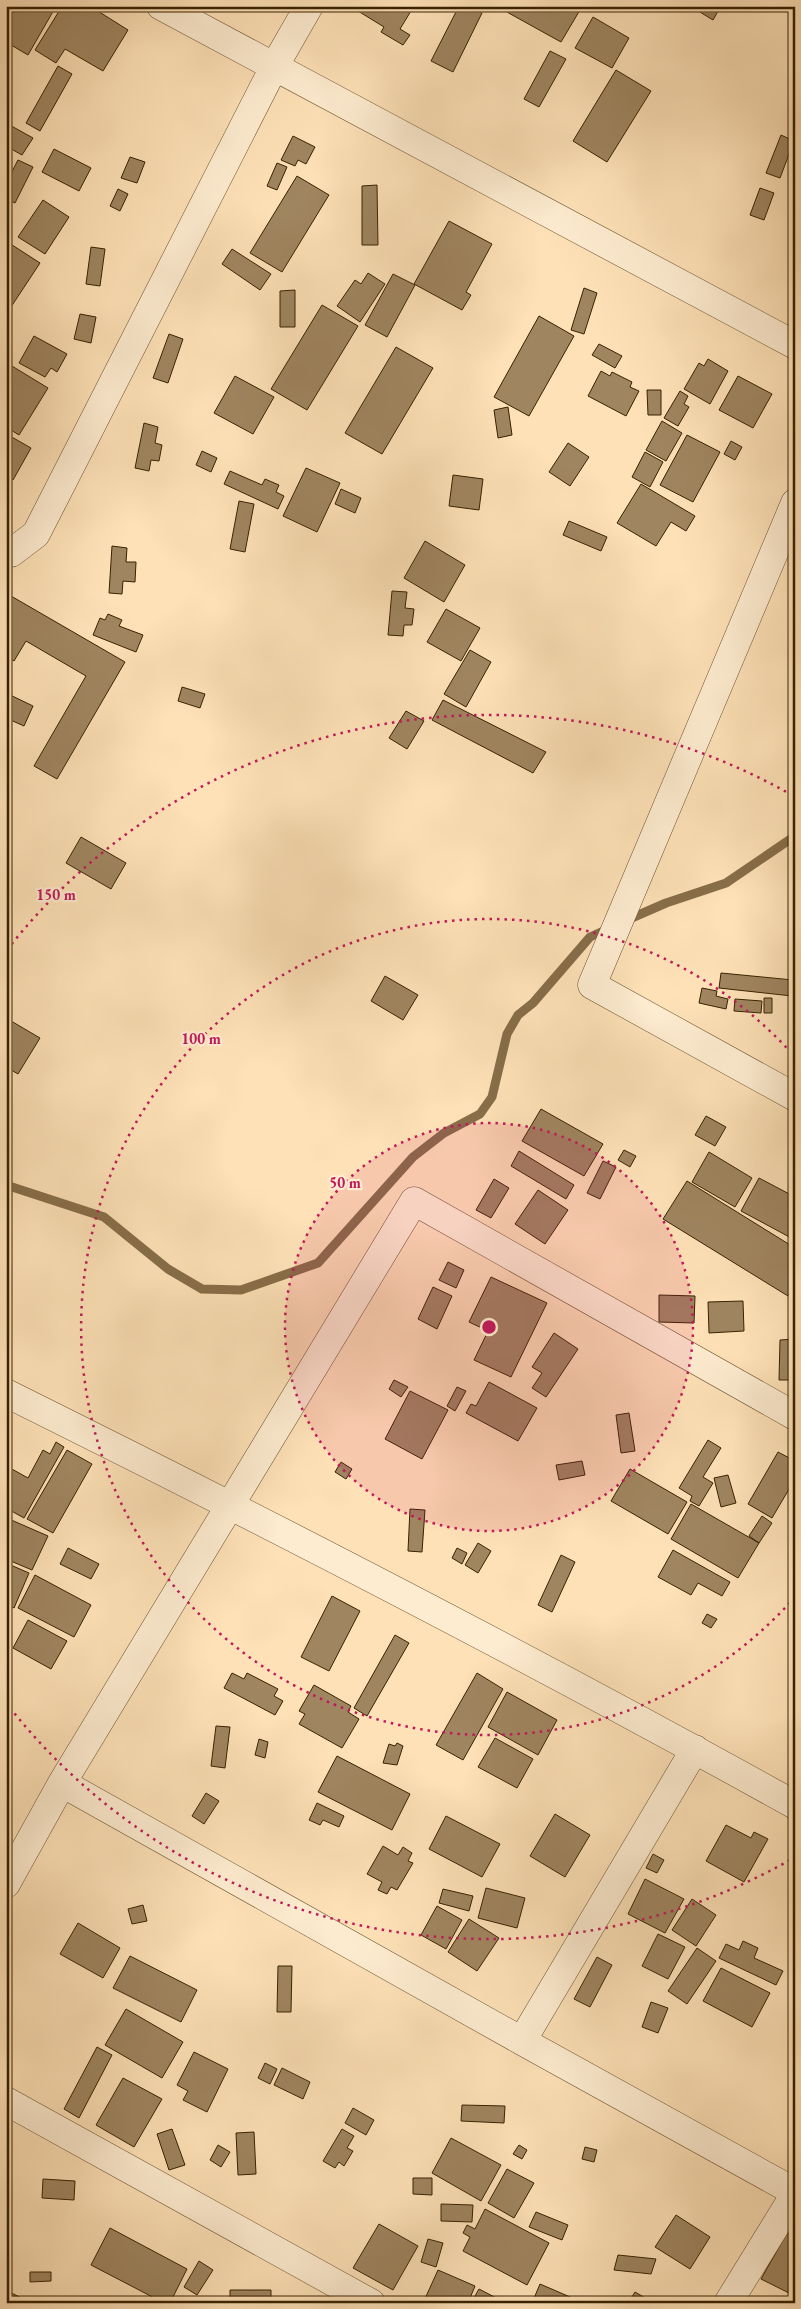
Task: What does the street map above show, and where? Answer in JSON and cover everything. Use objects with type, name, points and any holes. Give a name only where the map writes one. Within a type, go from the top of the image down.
[{"type":"street","points":[[161,6],[795,345]]},
{"type":"street","points":[[6,553],[11,553],[36,534],[274,67],[309,6]]},
{"type":"street","points":[[795,503],[592,985],[795,1097]]},
{"type":"street","points":[[6,1884],[62,1783],[232,1505],[414,1201],[795,1416]]},
{"type":"street","points":[[6,1393],[232,1505],[695,1749],[795,1805]]},
{"type":"street","points":[[522,2041],[695,1749]]},
{"type":"street","points":[[62,1783],[795,2193],[728,2303]]},
{"type":"street","points":[[6,2101],[371,2303]]},
{"type":"building","points":[[6,6],[51,6],[55,8],[28,55],[6,42]]},
{"type":"building","points":[[59,6],[94,6],[93,8],[128,30],[103,71],[65,49],[56,63],[35,50],[61,8]]},
{"type":"building","points":[[360,6],[414,6],[400,29],[410,35],[403,45],[381,32],[384,27],[358,11]]},
{"type":"building","points":[[459,6],[468,6],[482,13],[453,72],[431,61]]},
{"type":"building","points":[[496,6],[573,6],[580,10],[561,42]]},
{"type":"building","points":[[690,6],[721,6],[713,20]]},
{"type":"building","points":[[593,17],[629,38],[612,68],[575,48]]},
{"type":"building","points":[[550,51],[566,59],[539,107],[524,99]]},
{"type":"building","points":[[58,66],[72,74],[40,131],[26,123]]},
{"type":"building","points":[[616,70],[651,91],[607,162],[573,141]]},
{"type":"building","points":[[6,123],[33,138],[22,155],[6,146]]},
{"type":"building","points":[[781,135],[794,141],[780,178],[766,173]]},
{"type":"building","points":[[293,136],[315,147],[306,164],[298,160],[295,166],[281,160]]},
{"type":"building","points":[[54,149],[91,168],[79,191],[42,172]]},
{"type":"building","points":[[130,157],[145,162],[137,183],[121,178]]},
{"type":"building","points":[[18,160],[33,167],[15,203],[6,199],[6,183]]},
{"type":"building","points":[[277,163],[287,167],[277,190],[267,186]]},
{"type":"building","points":[[297,176],[329,195],[282,272],[250,253]]},
{"type":"building","points":[[377,185],[378,245],[362,245],[362,186]]},
{"type":"building","points":[[760,188],[774,193],[764,220],[750,215]]},
{"type":"building","points":[[118,189],[128,194],[120,211],[110,206]]},
{"type":"building","points":[[43,200],[69,217],[45,254],[18,237]]},
{"type":"building","points":[[449,221],[492,244],[466,292],[471,295],[462,310],[414,284]]},
{"type":"building","points":[[6,241],[40,263],[7,313],[6,313]]},
{"type":"building","points":[[91,247],[105,249],[100,286],[86,284]]},
{"type":"building","points":[[232,249],[271,274],[260,290],[222,264]]},
{"type":"building","points":[[368,273],[385,284],[360,322],[337,306],[355,280],[361,284]]},
{"type":"building","points":[[393,274],[415,285],[387,337],[365,325]]},
{"type":"building","points":[[584,288],[597,293],[584,334],[571,330]]},
{"type":"building","points":[[295,290],[295,327],[280,327],[280,291]]},
{"type":"building","points":[[322,305],[358,326],[307,410],[271,389]]},
{"type":"building","points":[[80,314],[96,317],[91,343],[74,339]]},
{"type":"building","points":[[539,316],[574,336],[529,416],[494,397]]},
{"type":"building","points":[[169,334],[183,339],[168,383],[153,378]]},
{"type":"building","points":[[34,336],[67,354],[57,372],[51,368],[45,377],[19,363]]},
{"type":"building","points":[[599,344],[622,356],[615,368],[592,355]]},
{"type":"building","points":[[396,347],[433,368],[382,454],[345,433]]},
{"type":"building","points":[[708,359],[728,371],[710,404],[684,389],[699,363],[704,366]]},
{"type":"building","points":[[7,363],[48,388],[19,435],[6,427]]},
{"type":"building","points":[[601,371],[610,376],[612,372],[632,382],[630,387],[639,391],[626,416],[588,396]]},
{"type":"building","points":[[235,376],[274,397],[253,434],[214,413]]},
{"type":"building","points":[[738,376],[772,394],[753,428],[719,410]]},
{"type":"building","points":[[647,390],[661,390],[661,415],[648,415]]},
{"type":"building","points":[[680,391],[688,396],[684,404],[689,407],[678,426],[664,418]]},
{"type":"building","points":[[508,407],[512,435],[498,438],[494,410]]},
{"type":"building","points":[[662,421],[682,433],[666,461],[646,450]]},
{"type":"building","points":[[144,423],[158,427],[155,443],[162,445],[159,461],[151,460],[149,471],[135,468]]},
{"type":"building","points":[[687,435],[720,452],[693,502],[660,485]]},
{"type":"building","points":[[10,436],[31,448],[13,480],[6,476],[6,443]]},
{"type":"building","points":[[731,441],[742,447],[735,460],[724,454]]},
{"type":"building","points":[[568,443],[589,457],[570,486],[549,472]]},
{"type":"building","points":[[202,451],[217,458],[211,472],[196,465]]},
{"type":"building","points":[[645,452],[663,462],[650,487],[632,477]]},
{"type":"building","points":[[306,468],[340,483],[317,532],[283,516]]},
{"type":"building","points":[[230,471],[262,485],[265,479],[279,485],[276,492],[284,496],[278,509],[224,484]]},
{"type":"building","points":[[453,475],[483,479],[479,510],[449,506]]},
{"type":"building","points":[[641,484],[695,516],[686,531],[671,522],[656,546],[617,523]]},
{"type":"building","points":[[341,489],[361,498],[355,513],[335,504]]},
{"type":"building","points":[[239,501],[254,504],[245,552],[230,549]]},
{"type":"building","points":[[569,521],[607,537],[601,551],[563,535]]},
{"type":"building","points":[[425,541],[465,565],[444,602],[404,578]]},
{"type":"building","points":[[112,546],[127,548],[126,562],[136,562],[135,582],[123,581],[122,594],[109,593]]},
{"type":"building","points":[[392,591],[407,592],[405,608],[414,609],[412,625],[404,625],[403,636],[388,635]]},
{"type":"building","points":[[11,596],[125,662],[57,779],[34,766],[86,676],[26,641],[14,661],[6,656],[6,603]]},
{"type":"building","points":[[446,609],[480,628],[461,661],[427,642]]},
{"type":"building","points":[[108,614],[122,620],[119,626],[143,635],[136,652],[93,635],[100,618],[105,620]]},
{"type":"building","points":[[470,650],[491,662],[466,707],[444,694]]},
{"type":"building","points":[[182,687],[205,694],[200,708],[178,701]]},
{"type":"building","points":[[6,693],[33,706],[24,726],[6,718]]},
{"type":"building","points":[[443,700],[546,752],[533,773],[432,720]]},
{"type":"building","points":[[406,711],[424,721],[407,749],[389,738]]},
{"type":"building","points":[[81,837],[126,863],[111,889],[66,863]]},
{"type":"building","points":[[721,973],[793,980],[792,996],[719,988]]},
{"type":"building","points":[[385,976],[418,995],[403,1020],[371,1001]]},
{"type":"building","points":[[702,988],[717,991],[716,996],[728,999],[726,1009],[699,1003]]},
{"type":"building","points":[[764,998],[772,998],[772,1013],[764,1013]]},
{"type":"building","points":[[735,999],[762,1001],[761,1013],[734,1011]]},
{"type":"building","points":[[6,1018],[40,1038],[18,1074],[6,1067]]},
{"type":"building","points":[[541,1109],[603,1144],[584,1176],[522,1141]]},
{"type":"building","points":[[706,1116],[726,1127],[715,1146],[695,1135]]},
{"type":"building","points":[[624,1150],[636,1156],[630,1167],[618,1160]]},
{"type":"building","points":[[519,1151],[574,1185],[566,1199],[511,1166]]},
{"type":"building","points":[[709,1152],[752,1178],[735,1207],[692,1182]]},
{"type":"building","points":[[603,1161],[616,1167],[600,1199],[587,1193]]},
{"type":"building","points":[[759,1178],[795,1197],[795,1240],[741,1211]]},
{"type":"building","points":[[494,1179],[509,1188],[491,1218],[476,1210]]},
{"type":"building","points":[[687,1181],[795,1248],[795,1285],[788,1296],[663,1219]]},
{"type":"building","points":[[538,1190],[568,1210],[545,1244],[515,1224]]},
{"type":"building","points":[[448,1262],[464,1270],[456,1288],[439,1280]]},
{"type":"building","points":[[491,1277],[547,1303],[511,1377],[474,1360],[488,1331],[469,1322]]},
{"type":"building","points":[[433,1287],[452,1296],[437,1329],[418,1319]]},
{"type":"building","points":[[659,1295],[695,1296],[694,1323],[659,1322]]},
{"type":"building","points":[[743,1301],[744,1331],[709,1333],[708,1302]]},
{"type":"building","points":[[554,1333],[578,1349],[546,1397],[532,1388],[542,1373],[532,1367]]},
{"type":"building","points":[[794,1339],[794,1380],[779,1380],[780,1340]]},
{"type":"building","points":[[394,1380],[408,1387],[401,1397],[389,1389]]},
{"type":"building","points":[[489,1382],[537,1408],[518,1441],[466,1413],[471,1404],[476,1406]]},
{"type":"building","points":[[457,1387],[466,1391],[455,1411],[447,1406]]},
{"type":"building","points":[[410,1391],[448,1410],[422,1459],[385,1439]]},
{"type":"building","points":[[629,1413],[635,1451],[621,1453],[616,1415]]},
{"type":"building","points":[[708,1440],[721,1448],[703,1477],[713,1483],[699,1506],[690,1501],[692,1496],[679,1488]]},
{"type":"building","points":[[56,1442],[64,1447],[24,1518],[6,1508],[6,1474],[10,1468],[28,1478],[43,1450],[50,1454]]},
{"type":"building","points":[[67,1450],[92,1464],[53,1533],[27,1519]]},
{"type":"building","points":[[778,1452],[795,1461],[795,1479],[772,1518],[748,1504]]},
{"type":"building","points":[[582,1461],[585,1475],[559,1480],[556,1465]]},
{"type":"building","points":[[341,1462],[352,1469],[346,1479],[335,1472]]},
{"type":"building","points":[[630,1469],[687,1502],[668,1534],[611,1501]]},
{"type":"building","points":[[728,1475],[736,1503],[721,1507],[714,1478]]},
{"type":"building","points":[[691,1504],[759,1543],[738,1578],[671,1539]]},
{"type":"building","points":[[410,1509],[425,1510],[422,1552],[408,1551]]},
{"type":"building","points":[[762,1516],[772,1523],[759,1543],[749,1536]]},
{"type":"building","points":[[9,1519],[48,1536],[32,1570],[6,1559],[6,1525]]},
{"type":"building","points":[[478,1543],[491,1551],[478,1573],[465,1565]]},
{"type":"building","points":[[68,1548],[99,1564],[91,1579],[60,1564]]},
{"type":"building","points":[[457,1548],[467,1553],[462,1564],[452,1558]]},
{"type":"building","points":[[673,1550],[730,1582],[722,1596],[698,1583],[691,1595],[658,1577]]},
{"type":"building","points":[[561,1555],[575,1562],[552,1612],[538,1605]]},
{"type":"building","points":[[6,1563],[29,1573],[14,1608],[6,1604]]},
{"type":"building","points":[[35,1575],[91,1605],[74,1637],[18,1608]]},
{"type":"building","points":[[332,1596],[360,1611],[329,1671],[301,1657]]},
{"type":"building","points":[[707,1614],[717,1619],[711,1628],[702,1623]]},
{"type":"building","points":[[28,1620],[67,1641],[51,1669],[13,1648]]},
{"type":"building","points":[[395,1635],[409,1643],[367,1716],[354,1708]]},
{"type":"building","points":[[232,1673],[244,1679],[247,1673],[278,1689],[274,1696],[283,1701],[275,1715],[224,1688]]},
{"type":"building","points":[[477,1673],[503,1689],[463,1760],[436,1745]]},
{"type":"building","points":[[314,1685],[351,1706],[348,1712],[359,1719],[342,1748],[299,1724],[305,1714],[299,1711]]},
{"type":"building","points":[[507,1692],[557,1720],[538,1755],[488,1727]]},
{"type":"building","points":[[216,1726],[230,1727],[225,1768],[211,1766]]},
{"type":"building","points":[[495,1738],[533,1759],[517,1788],[478,1767]]},
{"type":"building","points":[[259,1739],[268,1742],[265,1758],[255,1755]]},
{"type":"building","points":[[397,1743],[403,1746],[397,1765],[383,1763],[389,1744],[395,1746]]},
{"type":"building","points":[[337,1756],[410,1794],[392,1830],[318,1792]]},
{"type":"building","points":[[206,1793],[219,1801],[204,1824],[192,1816]]},
{"type":"building","points":[[317,1803],[344,1816],[339,1827],[323,1820],[320,1825],[309,1820]]},
{"type":"building","points":[[555,1814],[590,1835],[565,1877],[530,1856]]},
{"type":"building","points":[[446,1816],[500,1844],[482,1877],[429,1849]]},
{"type":"building","points":[[726,1825],[751,1838],[754,1832],[768,1839],[744,1882],[706,1861]]},
{"type":"building","points":[[383,1846],[398,1855],[403,1847],[412,1853],[408,1861],[413,1863],[397,1890],[391,1887],[387,1894],[378,1890],[382,1882],[367,1874]]},
{"type":"building","points":[[653,1854],[664,1860],[657,1873],[646,1868]]},
{"type":"building","points":[[645,1879],[684,1899],[665,1933],[628,1914]]},
{"type":"building","points":[[486,1888],[525,1898],[517,1928],[478,1918]]},
{"type":"building","points":[[443,1889],[473,1896],[469,1911],[439,1903]]},
{"type":"building","points":[[692,1899],[716,1915],[696,1946],[672,1930]]},
{"type":"building","points":[[143,1905],[147,1921],[132,1924],[128,1909]]},
{"type":"building","points":[[437,1906],[462,1920],[446,1949],[421,1935]]},
{"type":"building","points":[[469,1919],[499,1938],[477,1971],[448,1952]]},
{"type":"building","points":[[78,1923],[120,1948],[103,1978],[60,1954]]},
{"type":"building","points":[[658,1934],[685,1947],[668,1979],[642,1966]]},
{"type":"building","points":[[743,1941],[758,1948],[754,1958],[783,1971],[776,1985],[719,1958],[726,1944],[739,1950]]},
{"type":"building","points":[[697,1948],[716,1961],[687,2004],[668,1991]]},
{"type":"building","points":[[130,1956],[197,1990],[181,2022],[113,1988]]},
{"type":"building","points":[[597,1957],[612,1965],[590,2007],[574,1999]]},
{"type":"building","points":[[278,1966],[292,1966],[291,2012],[277,2012]]},
{"type":"building","points":[[721,1968],[770,1993],[752,2027],[703,2001]]},
{"type":"building","points":[[651,2002],[668,2008],[658,2033],[642,2027]]},
{"type":"building","points":[[126,2009],[183,2042],[162,2078],[105,2045]]},
{"type":"building","points":[[97,2047],[112,2055],[79,2118],[64,2109]]},
{"type":"building","points":[[194,2052],[228,2069],[207,2112],[183,2100],[188,2091],[177,2085]]},
{"type":"building","points":[[265,2063],[277,2069],[270,2084],[258,2078]]},
{"type":"building","points":[[282,2068],[310,2082],[303,2099],[274,2085]]},
{"type":"building","points":[[123,2078],[162,2099],[134,2147],[96,2125]]},
{"type":"building","points":[[462,2105],[505,2106],[504,2123],[461,2121]]},
{"type":"building","points":[[353,2108],[374,2120],[366,2135],[345,2123]]},
{"type":"building","points":[[172,2129],[185,2165],[169,2170],[157,2134]]},
{"type":"building","points":[[342,2129],[354,2136],[347,2148],[353,2151],[344,2166],[339,2162],[335,2168],[323,2161]]},
{"type":"building","points":[[254,2132],[256,2174],[238,2175],[236,2133]]},
{"type":"building","points":[[451,2138],[501,2165],[481,2201],[432,2173]]},
{"type":"building","points":[[218,2145],[230,2152],[221,2167],[210,2160]]},
{"type":"building","points":[[519,2145],[527,2150],[522,2159],[513,2154]]},
{"type":"building","points":[[585,2147],[597,2150],[594,2162],[582,2159]]},
{"type":"building","points":[[507,2169],[534,2183],[514,2218],[488,2203]]},
{"type":"building","points":[[413,2178],[432,2178],[432,2195],[413,2194]]},
{"type":"building","points":[[43,2179],[75,2181],[74,2200],[42,2198]]},
{"type":"building","points":[[441,2204],[473,2205],[472,2222],[441,2221]]},
{"type":"building","points":[[485,2209],[549,2243],[527,2285],[463,2251],[470,2237],[463,2233],[467,2225],[475,2229]]},
{"type":"building","points":[[536,2212],[568,2225],[562,2240],[529,2227]]},
{"type":"building","points":[[676,2215],[710,2237],[690,2269],[655,2247]]},
{"type":"building","points":[[379,2224],[418,2246],[393,2290],[353,2268]]},
{"type":"building","points":[[110,2228],[187,2269],[170,2303],[164,2303],[91,2265]]},
{"type":"building","points":[[787,2233],[795,2237],[795,2296],[761,2279]]},
{"type":"building","points":[[428,2239],[443,2243],[436,2267],[421,2262]]},
{"type":"building","points":[[618,2255],[656,2259],[651,2274],[614,2270]]},
{"type":"building","points":[[199,2261],[213,2270],[197,2295],[184,2287]]},
{"type":"building","points":[[438,2270],[475,2286],[468,2303],[423,2303]]},
{"type":"building","points":[[30,2272],[51,2272],[51,2281],[30,2282]]},
{"type":"building","points":[[540,2284],[584,2303],[532,2303]]},
{"type":"building","points":[[479,2289],[506,2303],[471,2303]]},
{"type":"building","points":[[6,2290],[27,2301],[26,2303],[6,2303]]},
{"type":"building","points":[[230,2290],[271,2290],[271,2303],[230,2303]]},
{"type":"building","points":[[635,2292],[654,2303],[628,2303]]},
{"type":"building","points":[[91,2300],[118,2302],[91,2303]]},
{"type":"waterway","points":[[627,920],[666,903],[726,883],[795,836]]},
{"type":"waterway","points":[[6,1185],[104,1217],[168,1269],[202,1289],[241,1290],[318,1263],[413,1157],[444,1133],[480,1114],[492,1097],[507,1034],[518,1015],[533,1003],[590,937],[610,928]]}]
